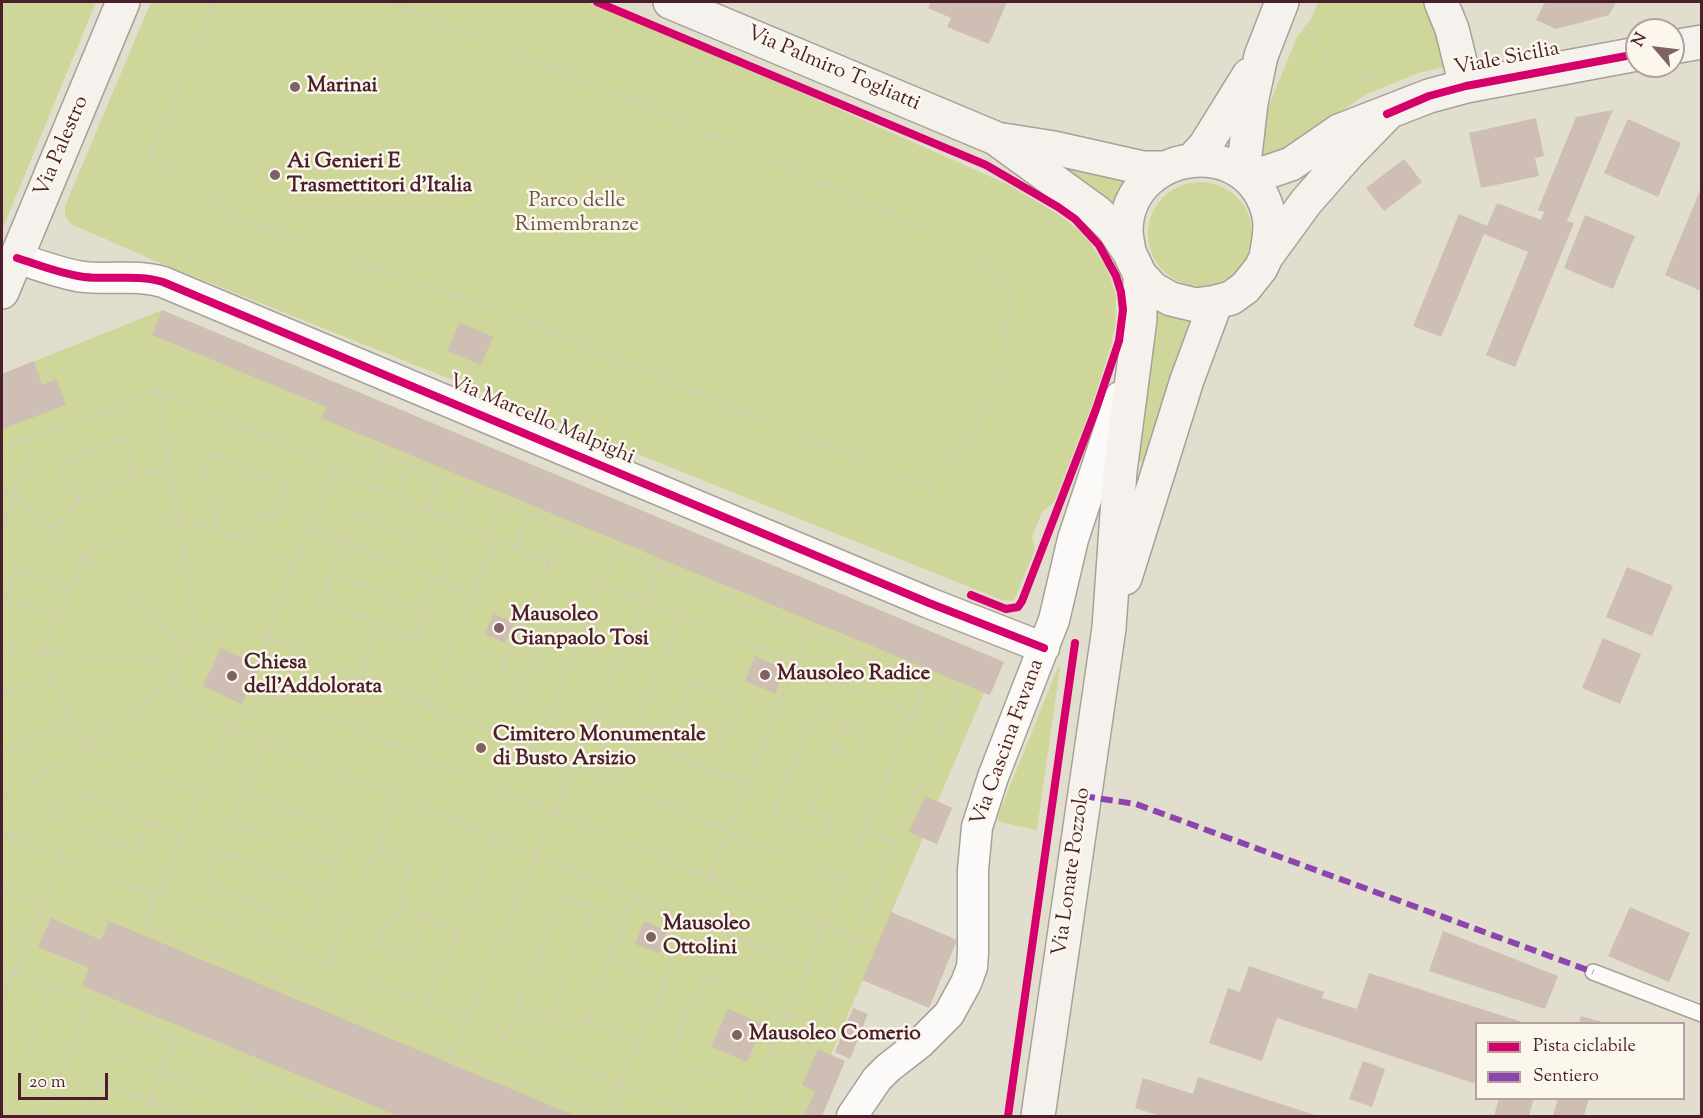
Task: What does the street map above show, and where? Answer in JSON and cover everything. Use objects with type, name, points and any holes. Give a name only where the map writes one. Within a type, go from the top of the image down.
[{"type":"street","name":"Via Palestro","points":[[2,292],[123,2]]},
{"type":"street","name":"Via Palmiro Togliatti","points":[[670,2],[703,8],[995,138]]},
{"type":"street","points":[[1247,175],[1251,103],[1261,56],[1282,2]]},
{"type":"street","points":[[1441,2],[1452,28],[1466,86]]},
{"type":"street","points":[[1685,45],[1701,42]]},
{"type":"street","points":[[1109,628],[1120,479],[1141,308],[1126,229],[1131,204],[1145,183],[1205,146],[1261,56]]},
{"type":"street","name":"Viale Sicilia","points":[[1247,175],[1291,164],[1386,100],[1429,96],[1466,86],[1625,56]]},
{"type":"street","points":[[995,138],[1097,212],[1113,228],[1134,264],[1153,289],[1171,300],[1196,305],[1231,298],[1245,288],[1321,185],[1349,153],[1386,100]]},
{"type":"street","points":[[995,138],[1054,148],[1143,168],[1211,160],[1247,175],[1264,198],[1269,217],[1270,236],[1266,257]]},
{"type":"street","name":"Via Marcello Malpighi","points":[[16,258],[84,277],[142,278],[163,282],[930,603],[1044,648]]},
{"type":"street","points":[[1109,628],[1187,380],[1216,302]]},
{"type":"street","name":"Via Cascina Favana","points":[[852,1116],[877,1079],[920,1043],[949,1014],[972,968],[973,870],[977,827],[993,777],[1054,620],[1073,539],[1099,466],[1138,339]]},
{"type":"street","name":"Via Lonate Pozzolo","points":[[1038,1116],[1109,628]]},
{"type":"lane","points":[[1593,972],[1701,1014]]},
{"type":"path","points":[[214,2],[151,156],[240,220],[513,316],[929,486],[972,436],[998,379],[1012,288],[953,240],[641,104],[390,2]]},
{"type":"path","points":[[1304,25],[1338,68],[1350,75],[1377,76],[1386,100]]},
{"type":"path","points":[[158,391],[197,636]]},
{"type":"path","points":[[2,450],[158,391],[426,510],[944,726]]},
{"type":"path","points":[[80,500],[62,478],[67,463],[127,436],[133,476]]},
{"type":"path","points":[[600,1116],[144,925],[230,726],[249,717],[270,693],[275,676],[273,659],[266,637],[310,528],[350,439],[959,693],[779,1116]]},
{"type":"path","points":[[2,526],[32,457],[26,440]]},
{"type":"path","points":[[369,485],[382,453]]},
{"type":"path","points":[[213,527],[220,499],[207,481],[205,460],[213,454],[288,486],[275,517],[261,512],[248,542]]},
{"type":"path","points":[[398,498],[411,465]]},
{"type":"path","points":[[54,529],[80,500],[133,476],[170,470]]},
{"type":"path","points":[[426,510],[440,477]]},
{"type":"path","points":[[2,489],[15,495],[185,648]]},
{"type":"path","points":[[455,522],[469,489]]},
{"type":"path","points":[[486,535],[500,502]]},
{"type":"path","points":[[313,620],[356,514],[451,555],[440,582]]},
{"type":"path","points":[[516,548],[530,514]]},
{"type":"path","points":[[200,795],[86,745],[52,677],[43,652],[68,591],[84,556],[177,516],[213,527],[295,564]]},
{"type":"path","points":[[310,528],[473,595]]},
{"type":"path","points":[[527,684],[505,675],[507,661],[563,528]]},
{"type":"path","points":[[427,705],[496,539]]},
{"type":"path","points":[[534,751],[618,551]]},
{"type":"path","points":[[448,1064],[661,560]]},
{"type":"path","points":[[57,618],[6,597],[18,568],[68,591]]},
{"type":"path","points":[[320,600],[418,640],[429,613],[332,572]]},
{"type":"path","points":[[419,609],[433,579]]},
{"type":"path","points":[[612,783],[682,616]]},
{"type":"path","points":[[360,677],[380,626]]},
{"type":"path","points":[[808,967],[636,898],[230,726],[203,712],[189,700],[177,680],[178,663],[185,648],[206,630],[216,629],[266,637],[844,880]]},
{"type":"path","points":[[515,711],[550,629]]},
{"type":"path","points":[[607,1116],[710,877],[810,632]]},
{"type":"path","points":[[2,650],[178,663]]},
{"type":"path","points":[[471,687],[485,652],[507,661]]},
{"type":"path","points":[[2,693],[52,677]]},
{"type":"path","points":[[2,803],[177,680]]},
{"type":"path","points":[[742,1116],[826,926],[927,680]]},
{"type":"path","points":[[714,771],[741,703],[691,682],[663,749],[714,771],[747,784]]},
{"type":"path","points":[[270,693],[876,946]]},
{"type":"path","points":[[831,817],[824,836],[773,813],[817,712],[867,733],[856,759],[836,750]]},
{"type":"path","points":[[2,753],[72,719]]},
{"type":"path","points":[[846,724],[811,808],[895,843]]},
{"type":"path","points":[[707,727],[728,736]]},
{"type":"path","points":[[245,791],[349,835],[309,926],[205,882],[266,741]]},
{"type":"path","points":[[149,823],[136,851],[51,816],[80,792],[182,836]]},
{"type":"path","points":[[327,963],[398,797]]},
{"type":"path","points":[[232,821],[336,864]]},
{"type":"path","points":[[2,832],[156,897]]},
{"type":"path","points":[[428,1004],[497,838]]},
{"type":"path","points":[[376,850],[411,864],[401,890],[403,907]]},
{"type":"path","points":[[219,851],[323,894]]},
{"type":"path","points":[[403,907],[386,923],[375,947],[408,961],[454,856]]},
{"type":"path","points":[[2,1003],[62,857]]},
{"type":"path","points":[[2,887],[43,905]]},
{"type":"path","points":[[158,891],[694,1116]]},
{"type":"path","points":[[506,1037],[564,896],[625,921]]},
{"type":"path","points":[[519,1006],[579,1032],[636,898]]},
{"type":"path","points":[[403,907],[458,931]]},
{"type":"path","points":[[548,1019],[594,908]]},
{"type":"path","points":[[2,925],[29,936]]},
{"type":"path","points":[[610,959],[664,982]]},
{"type":"path","points":[[2,966],[361,1116]]},
{"type":"path","points":[[722,1080],[669,1057],[704,977],[816,1026]]},
{"type":"path","points":[[21,1063],[52,988]]},
{"type":"path","points":[[656,1000],[688,1015]]},
{"type":"path","points":[[44,1116],[90,1003]]},
{"type":"path","points":[[584,1018],[638,1041]]},
{"type":"path","points":[[144,1116],[176,1040]]},
{"type":"path","points":[[121,1057],[214,1095]]},
{"type":"path","points":[[240,1116],[258,1073]]},
{"type":"path","points":[[103,1116],[89,1111],[102,1082],[184,1116]]},
{"type":"path","points":[[2,1108],[22,1116]]},
{"type":"green space","points":[[2,2],[96,2],[2,230]]},
{"type":"green space","name":"Parco delle Rimembranze","points":[[151,2],[586,2],[703,49],[1007,184],[1059,215],[1081,232],[1107,268],[1116,296],[1115,327],[1091,408],[1054,502],[1042,512],[1032,537],[1035,550],[1015,598],[1012,601],[1002,600],[158,262],[71,224],[65,217],[65,206]]},
{"type":"green space","points":[[1318,2],[1425,2],[1449,66],[1418,73],[1367,94],[1330,118],[1286,153],[1265,160],[1259,155],[1262,123],[1297,37],[1311,19]]},
{"type":"green space","points":[[1049,160],[1134,181],[1118,213]]},
{"type":"green space","points":[[1200,182],[1220,186],[1237,197],[1248,214],[1252,234],[1248,254],[1237,271],[1220,282],[1200,286],[1180,282],[1163,271],[1152,254],[1148,234],[1152,214],[1163,197],[1180,186]]},
{"type":"green space","points":[[1153,304],[1194,320],[1146,465],[1140,462],[1138,452]]},
{"type":"green space","name":"Cimitero Monumentale di Busto Arsizio","points":[[162,310],[1004,662],[990,695],[984,693],[938,801],[952,808],[937,844],[923,838],[831,1055],[845,1061],[822,1116],[2,1116],[2,374]]},
{"type":"green space","points":[[1058,667],[1060,668],[1037,830],[1000,822],[998,816]]},
{"type":"building","points":[[931,2],[1007,2],[989,44],[947,27],[951,18],[928,8]]},
{"type":"building","points":[[1545,2],[1616,2],[1609,15],[1556,29],[1536,20]]},
{"type":"building","points":[[1613,110],[1567,221],[1574,223],[1515,367],[1486,355],[1528,252],[1484,234],[1441,337],[1413,326],[1459,214],[1487,226],[1497,203],[1541,220],[1544,212],[1538,210],[1576,117]]},
{"type":"building","points":[[1536,118],[1544,156],[1535,158],[1539,176],[1481,188],[1469,133]]},
{"type":"building","points":[[1628,119],[1681,143],[1658,197],[1604,173]]},
{"type":"building","points":[[1404,159],[1422,182],[1384,211],[1366,188]]},
{"type":"building","points":[[1701,188],[1701,291],[1665,275]]},
{"type":"building","points":[[1585,215],[1635,236],[1613,289],[1564,268]]},
{"type":"building","points":[[162,310],[1004,662],[990,695],[321,418],[326,407],[152,335]]},
{"type":"building","points":[[459,322],[493,337],[481,365],[447,351]]},
{"type":"building","points":[[34,361],[42,385],[57,379],[66,405],[2,429],[2,374]]},
{"type":"building","points":[[1627,567],[1673,586],[1652,636],[1606,617]]},
{"type":"building","name":"Mausoleo Gianpaolo Tosi","points":[[493,614],[514,622],[505,643],[485,634]]},
{"type":"building","points":[[1603,638],[1641,654],[1620,704],[1582,688]]},
{"type":"building","name":"Chiesa dell'Addolorata","points":[[221,648],[260,666],[242,704],[203,686]]},
{"type":"building","name":"Mausoleo Radice","points":[[755,656],[785,669],[775,694],[745,681]]},
{"type":"building","points":[[925,796],[952,808],[937,844],[909,832]]},
{"type":"building","points":[[1630,907],[1690,933],[1669,982],[1608,956]]},
{"type":"building","points":[[891,912],[957,940],[929,1008],[862,980]]},
{"type":"building","points":[[51,918],[101,940],[109,921],[576,1116],[398,1116],[82,986],[89,968],[38,947]]},
{"type":"building","name":"Mausoleo Ottolini","points":[[644,921],[667,931],[659,953],[635,944]]},
{"type":"building","points":[[1443,931],[1558,976],[1545,1009],[1429,971]]},
{"type":"building","points":[[1249,966],[1324,992],[1322,998],[1357,1009],[1369,973],[1522,1022],[1475,1022],[1475,1084],[1277,1018],[1262,1061],[1209,1043],[1228,988],[1240,992]]},
{"type":"building","points":[[853,1008],[868,1014],[850,1059],[835,1052]]},
{"type":"building","name":"Mausoleo Comerio","points":[[728,1009],[763,1024],[747,1062],[711,1047]]},
{"type":"building","points":[[1581,1016],[1602,1022],[1579,1022]]},
{"type":"building","points":[[818,1049],[845,1061],[822,1116],[804,1116],[815,1091],[802,1085]]},
{"type":"building","points":[[1363,1061],[1385,1069],[1372,1107],[1349,1099]]},
{"type":"building","points":[[1198,1077],[1318,1116],[1160,1116],[1135,1108],[1143,1078],[1193,1094]]},
{"type":"building","points":[[1498,1100],[1533,1100],[1529,1116],[1494,1116]]},
{"type":"building","points":[[1557,1100],[1588,1100],[1584,1116],[1553,1116]]},
{"type":"marked path","points":[[1083,796],[1136,804],[1593,972]]},
{"type":"cycle path","points":[[597,2],[986,165],[1075,219],[1099,245],[1116,276],[1123,310],[1119,341],[1096,409],[1018,607],[1006,609],[971,595]]},
{"type":"cycle path","points":[[1387,114],[1429,96],[1466,86],[1625,56]]},
{"type":"cycle path","points":[[17,258],[75,276],[143,278],[163,282],[929,603],[1044,648]]},
{"type":"cycle path","points":[[1008,1116],[1075,643]]},
{"type":"place","name":"Marinai","points":[[295,87]]},
{"type":"place","name":"Ai Genieri E Trasmettitori d'Italia","points":[[275,175]]},
{"type":"place","name":"Mausoleo Gianpaolo Tosi","points":[[499,628]]},
{"type":"place","name":"Mausoleo Radice","points":[[765,675]]},
{"type":"place","name":"Chiesa dell'Addolorata","points":[[232,676]]},
{"type":"place","name":"Cimitero Monumentale di Busto Arsizio","points":[[481,748]]},
{"type":"place","name":"Mausoleo Ottolini","points":[[651,937]]},
{"type":"place","name":"Mausoleo Comerio","points":[[737,1035]]}]
